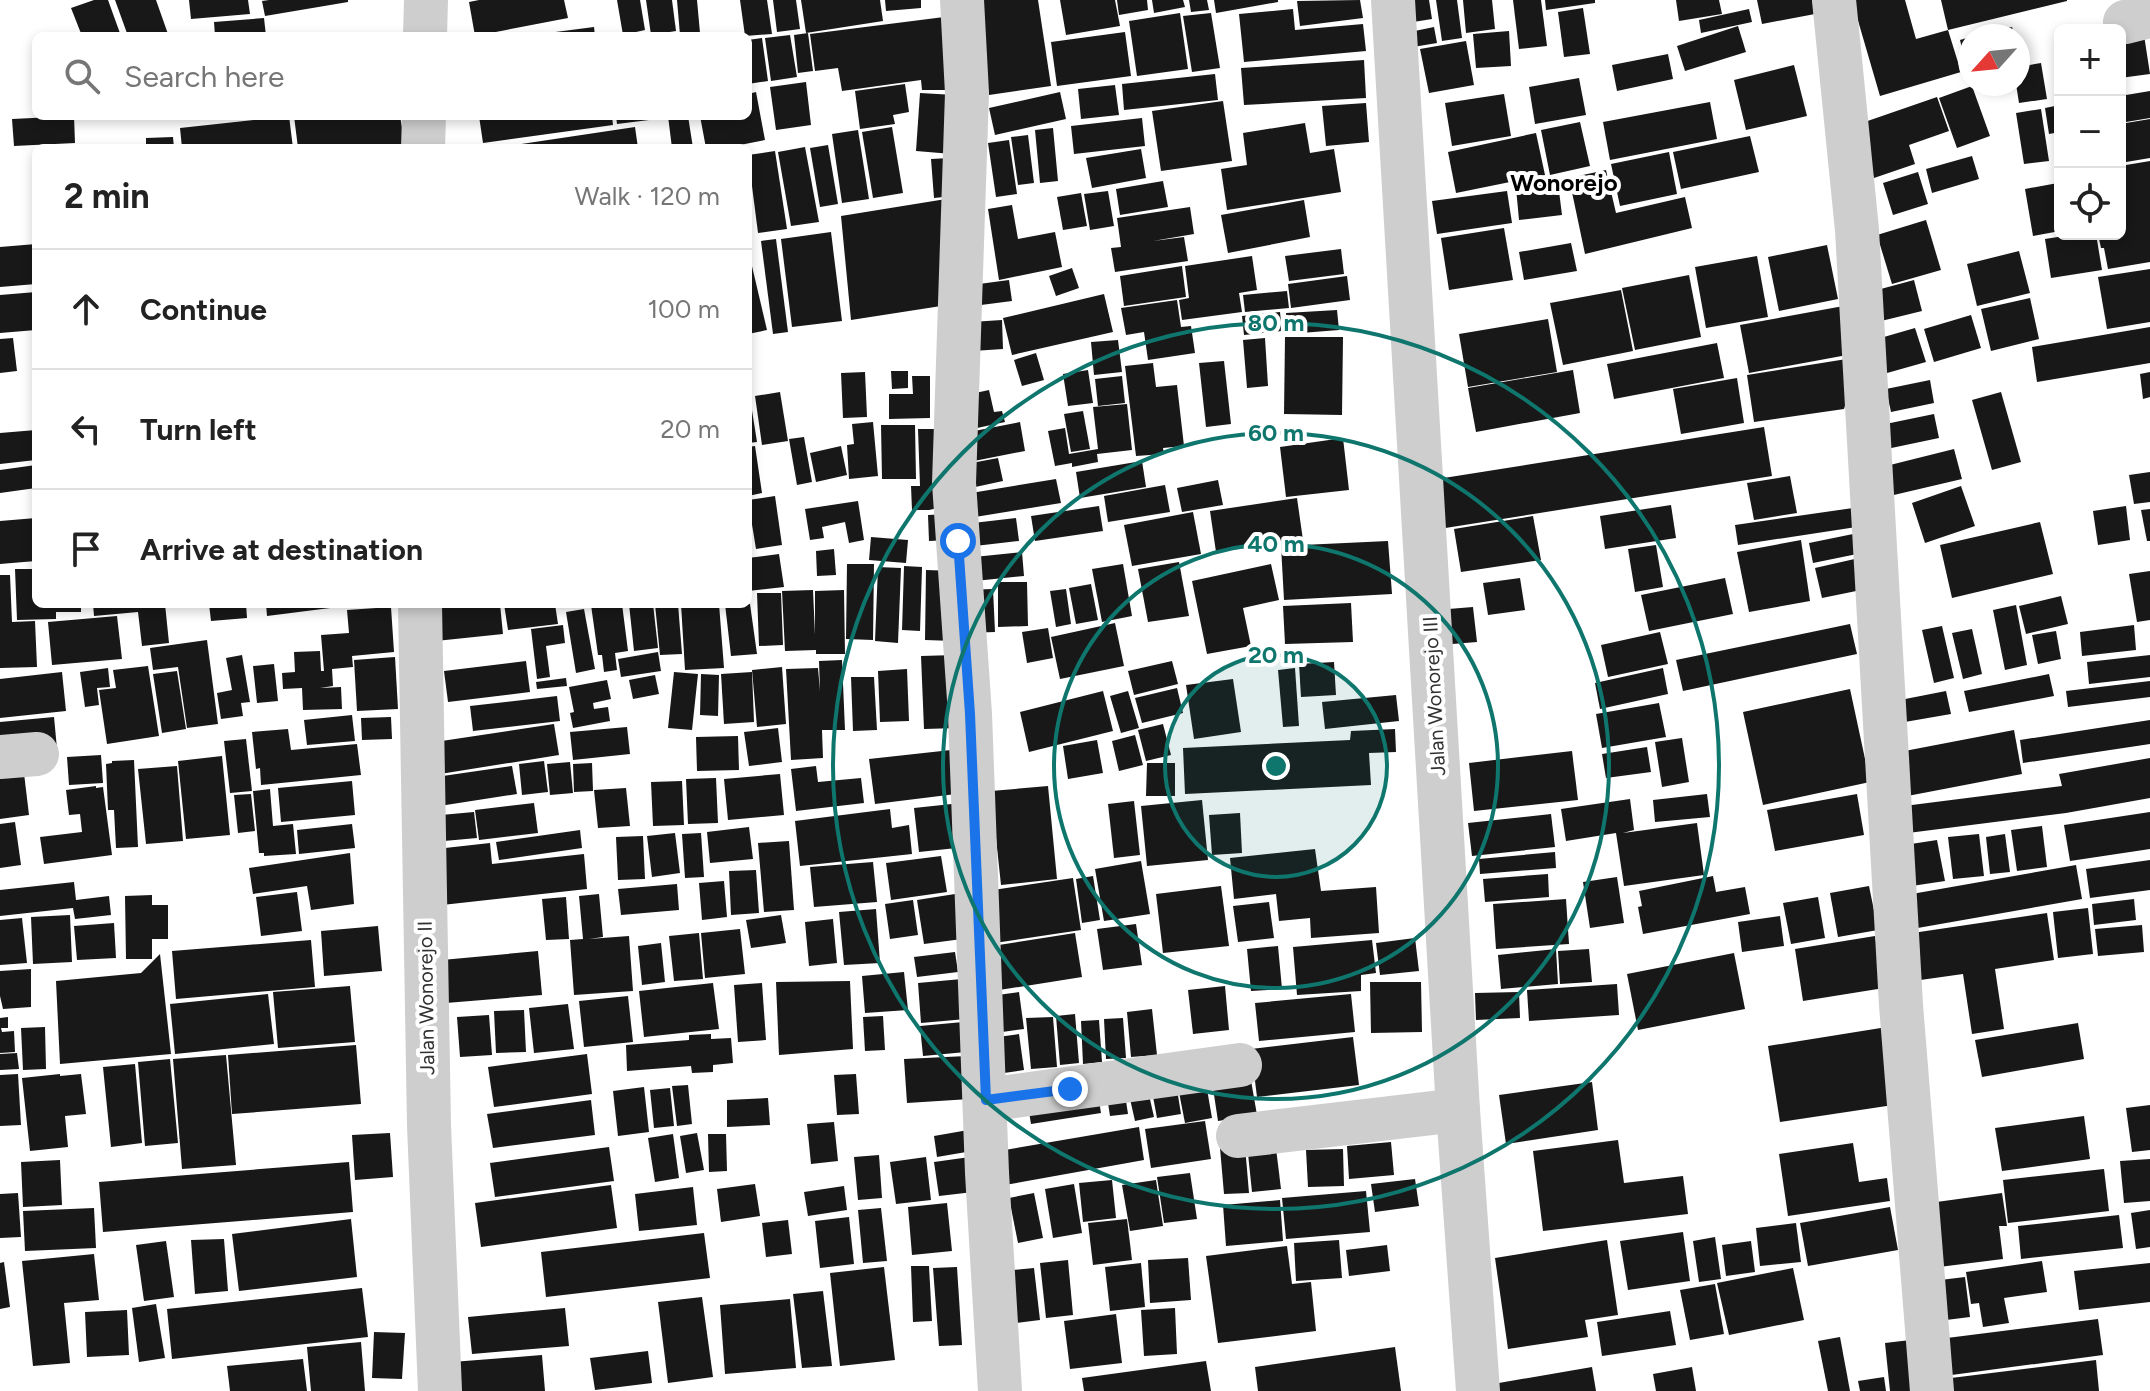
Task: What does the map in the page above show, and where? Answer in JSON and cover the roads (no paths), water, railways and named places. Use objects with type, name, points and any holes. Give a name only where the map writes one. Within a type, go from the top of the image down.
[{"type":"street","points":[[962,0],[967,93],[954,483],[970,714],[1000,1391]]},
{"type":"street","name":"Jalan Wonorejo III","points":[[1393,0],[1458,1110],[1478,1391]]},
{"type":"street","points":[[1834,0],[1857,230],[1901,1005],[1932,1391]]},
{"type":"street","points":[[423,144],[424,120]]},
{"type":"street","name":"Jalan Wonorejo II","points":[[420,608],[429,1125],[440,1391]]},
{"type":"street","points":[[986,1100],[1240,1065]]},
{"type":"street","points":[[1238,1136],[1458,1110]]},
{"type":"district","name":"Wonorejo","points":[[1564,183]]}]
